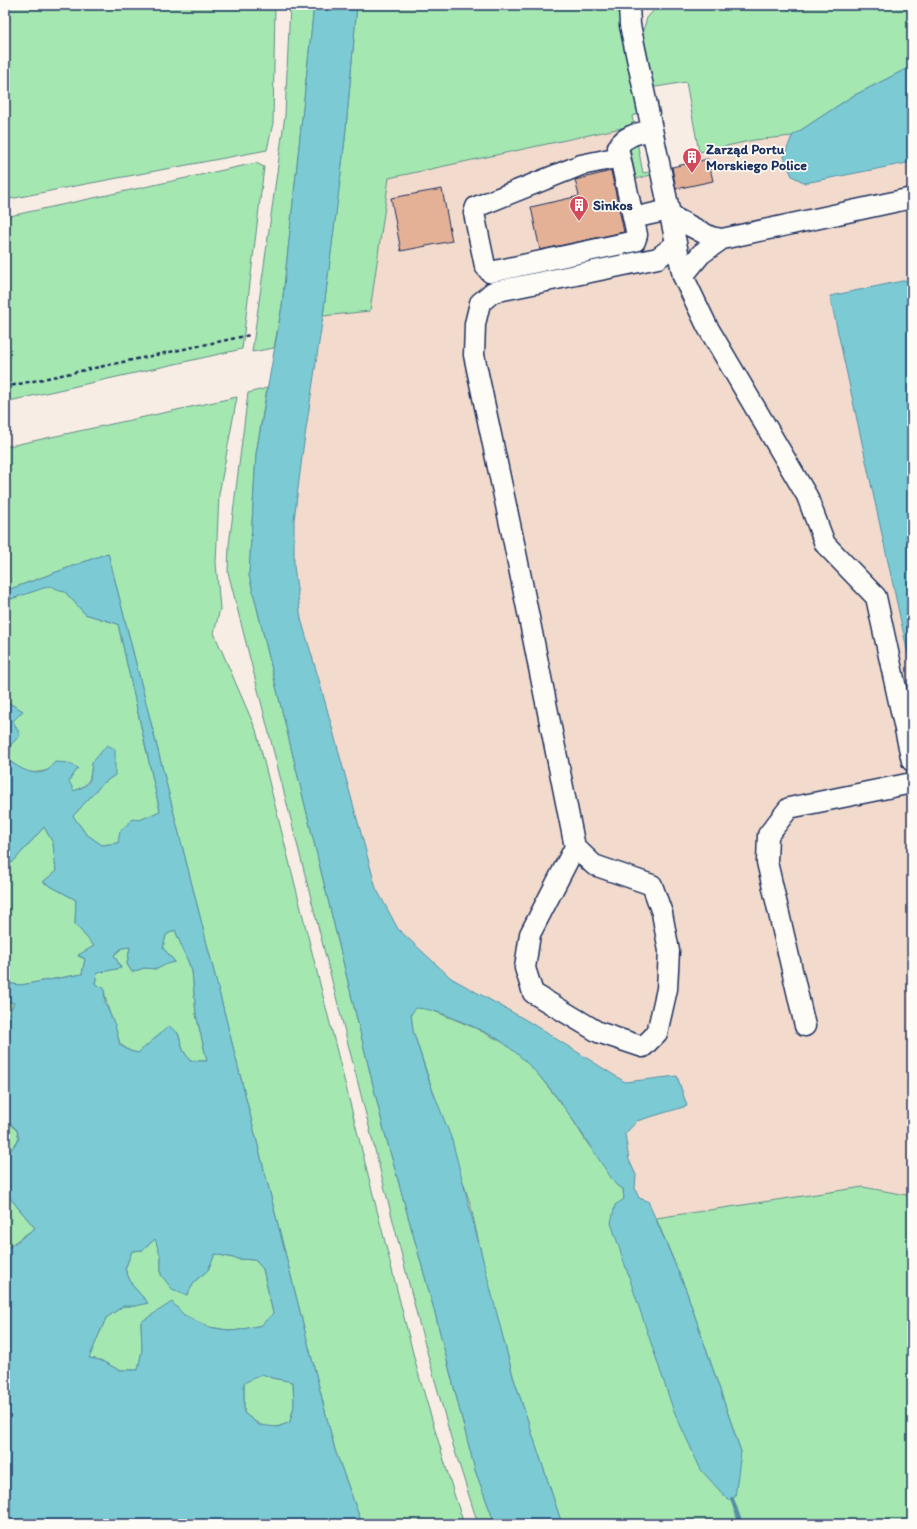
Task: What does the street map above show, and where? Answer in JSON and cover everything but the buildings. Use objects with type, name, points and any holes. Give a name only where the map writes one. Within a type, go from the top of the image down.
[{"type":"lane","points":[[629,5],[630,26],[683,276],[707,326],[807,496],[825,544],[876,597],[912,761]]},
{"type":"lane","points":[[620,157],[581,165],[476,207],[474,213],[485,266],[490,272],[635,241],[637,235],[618,147],[621,142],[628,137],[652,130]]},
{"type":"lane","points":[[633,218],[670,213],[710,237],[722,239],[912,198]]},
{"type":"lane","points":[[683,276],[701,254],[722,239]]},
{"type":"lane","points":[[575,847],[530,934],[525,968],[533,993],[598,1032],[642,1046],[657,1033],[667,989],[669,951],[662,913],[652,885],[594,865],[575,847],[514,543],[474,355],[475,324],[480,303],[493,292],[658,258],[676,244]]},
{"type":"lane","points":[[805,1026],[767,862],[768,835],[789,808],[912,783]]},
{"type":"path","points":[[5,387],[250,336]]},
{"type":"shaded area","points":[[626,127],[636,178],[654,174],[671,167],[687,164],[685,155],[754,140],[792,136],[784,157],[805,183],[912,162],[912,279],[830,297],[912,672],[912,1196],[863,1187],[656,1218],[648,1201],[639,1198],[635,1189],[636,1176],[629,1160],[625,1134],[637,1121],[687,1106],[653,1078],[625,1082],[526,1020],[451,978],[398,929],[376,888],[301,619],[294,566],[294,520],[323,316],[370,311],[388,178]]},
{"type":"green space","points":[[5,5],[275,5],[273,123],[267,150],[5,200]]},
{"type":"green space","points":[[290,5],[314,5],[282,306],[274,348],[252,352],[285,115]]},
{"type":"green space","points":[[357,5],[629,5],[648,111],[632,116],[643,173],[654,171],[654,174],[636,179],[626,127],[389,178],[370,311],[323,316],[345,139]]},
{"type":"green space","points":[[658,5],[912,5],[912,66],[851,97],[792,136],[754,140],[699,152],[686,82],[650,88],[641,37],[647,18]]},
{"type":"green space","points":[[256,163],[264,167],[242,349],[5,402],[5,217]]},
{"type":"green space","points":[[267,388],[256,454],[249,575],[384,1130],[435,1313],[475,1470],[495,1524],[478,1524],[453,1445],[419,1323],[228,572],[229,545],[248,393]]},
{"type":"green space","points":[[237,397],[219,494],[216,563],[220,609],[214,633],[256,730],[417,1369],[464,1524],[362,1524],[335,1450],[108,553],[5,591],[5,447]]},
{"type":"green space","points":[[50,585],[65,592],[85,614],[118,624],[160,811],[140,820],[118,843],[102,845],[86,834],[73,816],[102,784],[115,775],[92,763],[90,778],[86,784],[73,792],[68,781],[48,770],[27,772],[9,761],[13,721],[23,711],[5,701],[5,601]]},
{"type":"green space","points":[[44,827],[53,843],[56,872],[43,882],[76,900],[75,924],[94,946],[78,956],[85,959],[82,974],[21,985],[5,983],[5,859],[12,863]]},
{"type":"green space","points":[[175,930],[192,971],[196,1014],[207,1061],[190,1061],[183,1050],[178,1033],[138,1053],[130,1051],[120,1044],[104,989],[95,984],[97,973],[121,968],[114,955],[122,948],[130,947],[127,964],[132,972],[144,968],[157,969],[167,963],[175,962],[163,948],[166,935]]},
{"type":"green space","points":[[5,1001],[14,1003],[5,1021]]},
{"type":"green space","points":[[416,1007],[429,1009],[475,1028],[504,1043],[529,1063],[568,1112],[587,1143],[623,1189],[624,1199],[741,1452],[686,1290],[656,1218],[863,1187],[912,1196],[912,1524],[562,1524],[513,1376],[486,1275],[470,1203],[413,1031],[411,1014]]},
{"type":"green space","points":[[5,1118],[17,1131],[19,1139],[5,1158]]},
{"type":"green space","points":[[5,1192],[35,1228],[5,1249]]},
{"type":"green space","points":[[156,1238],[161,1258],[161,1275],[187,1295],[195,1281],[208,1270],[215,1254],[238,1259],[255,1260],[263,1269],[273,1313],[262,1325],[234,1331],[209,1327],[184,1315],[141,1322],[142,1350],[138,1370],[119,1370],[100,1360],[89,1358],[106,1318],[123,1306],[135,1306],[148,1303],[132,1285],[125,1269],[132,1251],[143,1250]]},
{"type":"green space","points":[[262,1373],[272,1378],[293,1382],[294,1406],[290,1422],[276,1427],[271,1427],[261,1425],[244,1413],[244,1383]]},
{"type":"water","points":[[314,5],[357,5],[340,182],[323,316],[294,520],[294,566],[301,619],[376,888],[398,929],[451,978],[526,1020],[625,1082],[677,1076],[687,1106],[637,1121],[625,1134],[629,1160],[636,1175],[635,1189],[639,1198],[648,1201],[686,1290],[741,1452],[735,1497],[729,1501],[701,1470],[673,1409],[611,1223],[615,1205],[624,1199],[623,1189],[616,1185],[566,1110],[538,1074],[522,1058],[501,1041],[486,1032],[441,1013],[416,1008],[411,1014],[413,1031],[429,1081],[452,1140],[513,1376],[562,1524],[495,1524],[475,1470],[435,1313],[384,1130],[249,575],[256,454],[282,306]]},
{"type":"water","points":[[912,66],[912,162],[805,183],[792,176],[784,157],[792,136],[851,97]]},
{"type":"water","points":[[912,279],[912,672],[830,296]]},
{"type":"water","points":[[108,553],[335,1450],[362,1524],[5,1524],[5,1249],[35,1228],[5,1192],[5,1158],[19,1139],[17,1130],[5,1118],[5,1021],[14,1003],[5,1001],[5,983],[21,985],[82,974],[85,959],[78,955],[94,946],[75,924],[76,900],[43,882],[56,871],[53,843],[44,827],[12,863],[5,859],[5,701],[23,711],[13,721],[20,735],[10,746],[9,761],[22,769],[32,773],[38,773],[48,770],[55,762],[68,763],[78,768],[69,781],[74,791],[85,786],[90,780],[92,763],[107,745],[115,749],[115,775],[102,784],[73,816],[86,834],[102,845],[118,843],[120,831],[133,819],[140,820],[160,811],[118,624],[85,614],[65,592],[50,586],[5,601],[5,591]],"holes":[[[175,930],[192,971],[196,1014],[207,1061],[190,1061],[183,1050],[178,1033],[169,1026],[138,1053],[130,1051],[120,1045],[115,1025],[105,1003],[104,988],[95,984],[97,973],[121,968],[114,955],[122,948],[130,947],[127,964],[132,972],[144,968],[157,969],[175,962],[163,948],[166,935]],[[155,1239],[161,1258],[161,1275],[172,1289],[187,1295],[195,1281],[208,1270],[215,1254],[238,1259],[255,1260],[263,1269],[273,1313],[262,1325],[234,1331],[208,1327],[184,1315],[172,1302],[141,1322],[142,1350],[138,1370],[119,1370],[100,1360],[89,1358],[106,1318],[123,1306],[135,1306],[148,1303],[132,1285],[125,1269],[132,1251],[143,1250]],[[262,1374],[272,1378],[293,1382],[294,1406],[290,1422],[278,1427],[259,1425],[244,1413],[244,1383]]]},
{"type":"waterway","points":[[732,1499],[741,1524]]},
{"type":"place","name":"Zarząd Portu Morskiego Police","points":[[692,174]]},
{"type":"place","name":"Sinkos","points":[[579,222]]}]
